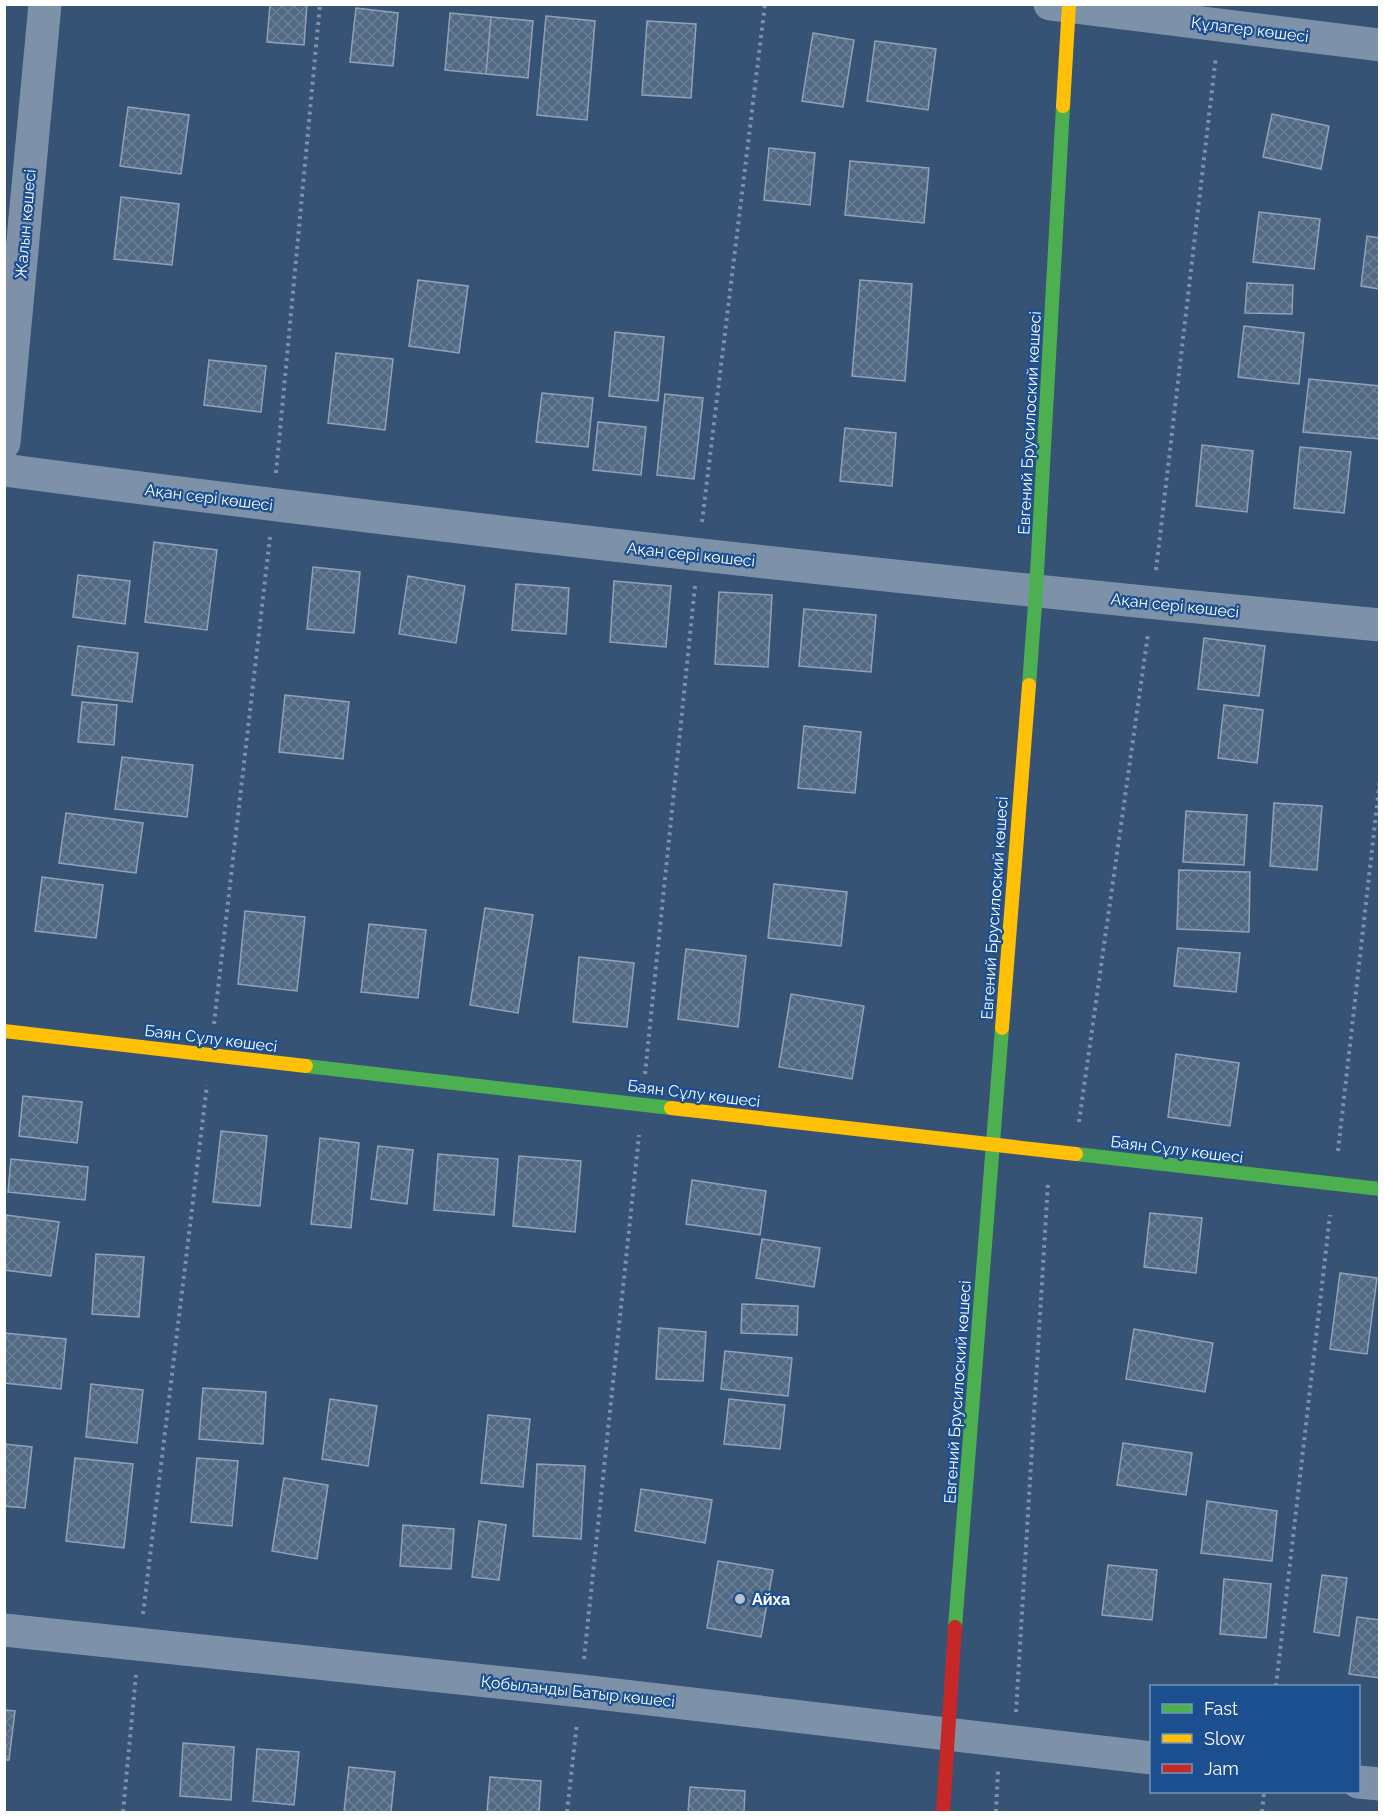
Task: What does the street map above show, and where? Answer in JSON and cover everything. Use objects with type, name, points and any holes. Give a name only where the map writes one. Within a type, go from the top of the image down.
[{"type":"main road","name":"Евгений Брусилоский көшесі","points":[[943,1812],[946,1734],[1035,591],[1063,5]]},
{"type":"main road","name":"Баян Сұлу көшесі","points":[[4,1031],[1380,1189]]},
{"type":"street","name":"Жалын көшесі","points":[[4,443],[45,4]]},
{"type":"street","name":"Құлагер көшесі","points":[[1063,5],[1380,45]]},
{"type":"street","name":"Ақан сері көшесі","points":[[4,470],[273,506],[698,555],[1380,625]]},
{"type":"street","name":"Қобыланды Батыр көшесі","points":[[4,1630],[581,1691],[1150,1758]]},
{"type":"street","points":[[1360,1782],[1380,1784]]},
{"type":"path","points":[[567,1812],[698,555],[765,4]]},
{"type":"path","points":[[996,1812],[999,1740],[1016,1712],[1050,1152],[1078,1127],[1153,603],[1220,24]]},
{"type":"path","points":[[1276,1685],[1380,779]]},
{"type":"path","points":[[123,1812],[139,1645],[210,1055]]},
{"type":"path","points":[[1262,1812],[1264,1793]]},
{"type":"building","points":[[270,4],[307,4],[304,45],[267,42]]},
{"type":"building","points":[[356,8],[398,13],[393,66],[350,62]]},
{"type":"building","points":[[450,13],[491,17],[486,74],[445,70]]},
{"type":"building","points":[[546,16],[595,21],[587,120],[537,115]]},
{"type":"building","points":[[491,17],[533,21],[528,78],[486,74]]},
{"type":"building","points":[[647,21],[696,24],[691,98],[642,95]]},
{"type":"building","points":[[813,33],[854,40],[843,107],[802,101]]},
{"type":"building","points":[[875,41],[936,49],[928,110],[867,101]]},
{"type":"building","points":[[128,107],[189,115],[181,174],[120,166]]},
{"type":"building","points":[[1272,114],[1329,126],[1321,169],[1263,157]]},
{"type":"building","points":[[769,148],[815,153],[810,205],[764,200]]},
{"type":"building","points":[[850,161],[929,168],[924,223],[845,215]]},
{"type":"building","points":[[121,197],[179,204],[172,265],[114,259]]},
{"type":"building","points":[[1259,212],[1320,219],[1314,269],[1253,262]]},
{"type":"building","points":[[1367,236],[1380,238],[1380,289],[1361,286]]},
{"type":"building","points":[[418,280],[468,286],[459,353],[409,346]]},
{"type":"building","points":[[860,280],[912,284],[905,381],[852,376]]},
{"type":"building","points":[[1247,283],[1293,285],[1292,314],[1245,313]]},
{"type":"building","points":[[1244,326],[1304,333],[1299,384],[1238,377]]},
{"type":"building","points":[[615,332],[664,337],[658,401],[609,396]]},
{"type":"building","points":[[336,353],[393,359],[385,430],[328,423]]},
{"type":"building","points":[[209,360],[266,366],[261,412],[204,405]]},
{"type":"building","points":[[1309,379],[1380,386],[1380,439],[1303,432]]},
{"type":"building","points":[[542,393],[593,398],[588,447],[536,442]]},
{"type":"building","points":[[665,394],[703,398],[694,479],[657,475]]},
{"type":"building","points":[[598,422],[646,427],[641,475],[593,470]]},
{"type":"building","points":[[845,428],[896,433],[892,486],[840,481]]},
{"type":"building","points":[[1202,445],[1253,451],[1247,512],[1196,506]]},
{"type":"building","points":[[1300,447],[1351,452],[1344,513],[1294,508]]},
{"type":"building","points":[[154,542],[217,550],[207,630],[145,622]]},
{"type":"building","points":[[313,567],[360,572],[354,633],[307,629]]},
{"type":"building","points":[[78,575],[130,581],[125,624],[73,617]]},
{"type":"building","points":[[408,576],[465,586],[456,643],[399,634]]},
{"type":"building","points":[[614,581],[671,586],[666,647],[610,642]]},
{"type":"building","points":[[516,584],[569,588],[566,634],[512,630]]},
{"type":"building","points":[[719,592],[772,595],[768,667],[715,664]]},
{"type":"building","points":[[804,609],[876,615],[871,672],[799,666]]},
{"type":"building","points":[[1204,638],[1265,646],[1259,696],[1198,689]]},
{"type":"building","points":[[78,646],[138,653],[132,702],[72,695]]},
{"type":"building","points":[[285,695],[349,702],[343,759],[279,752]]},
{"type":"building","points":[[82,702],[117,705],[114,745],[78,742]]},
{"type":"building","points":[[1224,705],[1263,710],[1257,763],[1218,758]]},
{"type":"building","points":[[804,726],[861,732],[855,793],[798,788]]},
{"type":"building","points":[[122,757],[193,765],[187,817],[115,809]]},
{"type":"building","points":[[1274,803],[1322,806],[1317,870],[1270,866]]},
{"type":"building","points":[[1186,811],[1247,815],[1244,865],[1183,862]]},
{"type":"building","points":[[66,813],[143,823],[136,873],[59,863]]},
{"type":"building","points":[[1179,870],[1250,872],[1249,932],[1177,929]]},
{"type":"building","points":[[42,877],[103,885],[96,938],[35,931]]},
{"type":"building","points":[[774,884],[847,892],[841,946],[768,938]]},
{"type":"building","points":[[485,908],[533,915],[518,1013],[470,1005]]},
{"type":"building","points":[[245,911],[305,917],[297,991],[238,984]]},
{"type":"building","points":[[369,924],[426,930],[418,998],[361,992]]},
{"type":"building","points":[[1178,948],[1240,953],[1236,992],[1174,986]]},
{"type":"building","points":[[686,949],[746,956],[738,1027],[678,1019]]},
{"type":"building","points":[[579,957],[634,963],[627,1027],[573,1022]]},
{"type":"building","points":[[791,994],[864,1006],[852,1079],[779,1067]]},
{"type":"building","points":[[1176,1054],[1239,1063],[1230,1126],[1168,1117]]},
{"type":"building","points":[[23,1096],[82,1102],[77,1143],[19,1136]]},
{"type":"building","points":[[221,1131],[267,1136],[260,1206],[213,1202]]},
{"type":"building","points":[[320,1138],[359,1143],[351,1228],[311,1224]]},
{"type":"building","points":[[378,1146],[413,1150],[407,1204],[371,1199]]},
{"type":"building","points":[[438,1154],[498,1159],[494,1215],[434,1210]]},
{"type":"building","points":[[519,1156],[581,1161],[575,1232],[513,1226]]},
{"type":"building","points":[[11,1159],[88,1167],[85,1200],[8,1192]]},
{"type":"building","points":[[692,1180],[766,1191],[760,1235],[686,1224]]},
{"type":"building","points":[[1150,1213],[1202,1218],[1196,1273],[1144,1267]]},
{"type":"building","points":[[6,1215],[59,1222],[51,1276],[4,1270]]},
{"type":"building","points":[[762,1239],[820,1248],[814,1287],[756,1278]]},
{"type":"building","points":[[96,1254],[144,1257],[139,1317],[92,1314]]},
{"type":"building","points":[[1340,1273],[1377,1278],[1367,1354],[1330,1349]]},
{"type":"building","points":[[742,1304],[798,1306],[797,1335],[741,1333]]},
{"type":"building","points":[[659,1328],[706,1332],[703,1381],[656,1379]]},
{"type":"building","points":[[1134,1329],[1213,1343],[1205,1392],[1126,1379]]},
{"type":"building","points":[[4,1333],[66,1339],[61,1389],[4,1383]]},
{"type":"building","points":[[725,1351],[792,1358],[788,1396],[721,1389]]},
{"type":"building","points":[[91,1384],[143,1390],[137,1443],[86,1437]]},
{"type":"building","points":[[203,1388],[266,1392],[263,1444],[199,1439]]},
{"type":"building","points":[[330,1399],[377,1406],[368,1466],[322,1459]]},
{"type":"building","points":[[729,1399],[785,1405],[780,1449],[724,1444]]},
{"type":"building","points":[[488,1415],[530,1419],[523,1487],[481,1483]]},
{"type":"building","points":[[1123,1443],[1192,1453],[1186,1495],[1117,1485]]},
{"type":"building","points":[[4,1444],[32,1447],[25,1508],[4,1506]]},
{"type":"building","points":[[75,1458],[133,1464],[124,1548],[66,1541]]},
{"type":"building","points":[[197,1458],[238,1461],[232,1526],[191,1522]]},
{"type":"building","points":[[537,1464],[585,1466],[581,1539],[533,1536]]},
{"type":"building","points":[[284,1478],[328,1485],[317,1559],[272,1551]]},
{"type":"building","points":[[641,1489],[712,1500],[705,1543],[635,1531]]},
{"type":"building","points":[[1207,1501],[1277,1511],[1272,1561],[1201,1553]]},
{"type":"building","points":[[479,1521],[506,1525],[499,1580],[472,1577]]},
{"type":"building","points":[[403,1525],[454,1529],[451,1569],[400,1566]]},
{"type":"building","name":"Айха","points":[[718,1561],[773,1570],[761,1637],[707,1628]]},
{"type":"building","points":[[1108,1565],[1157,1570],[1152,1620],[1102,1615]]},
{"type":"building","points":[[1322,1575],[1347,1578],[1339,1636],[1314,1632]]},
{"type":"building","points":[[1224,1579],[1271,1584],[1266,1638],[1220,1634]]},
{"type":"building","points":[[1357,1617],[1380,1620],[1380,1678],[1349,1674]]},
{"type":"building","points":[[4,1710],[15,1711],[9,1760],[4,1760]]},
{"type":"building","points":[[183,1743],[234,1747],[231,1800],[180,1796]]},
{"type":"building","points":[[257,1749],[299,1752],[294,1805],[253,1801]]},
{"type":"building","points":[[349,1767],[395,1772],[391,1812],[344,1812]]},
{"type":"building","points":[[490,1777],[541,1781],[539,1812],[487,1812]]},
{"type":"building","points":[[690,1787],[745,1791],[744,1812],[688,1812]]},
{"type":"traffic: fast","points":[[1029,685],[1063,106]]},
{"type":"traffic: fast","points":[[955,1627],[1002,1028]]},
{"type":"traffic: fast","points":[[306,1066],[671,1108]]},
{"type":"traffic: fast","points":[[1076,1154],[1380,1189]]},
{"type":"traffic: slow","points":[[1063,106],[1069,4]]},
{"type":"traffic: slow","points":[[1002,1028],[1029,685]]},
{"type":"traffic: slow","points":[[4,1031],[306,1066]]},
{"type":"traffic: slow","points":[[671,1108],[1076,1154]]},
{"type":"traffic: jam","points":[[943,1812],[955,1627]]},
{"type":"place","name":"Айха","points":[[740,1599]]}]
